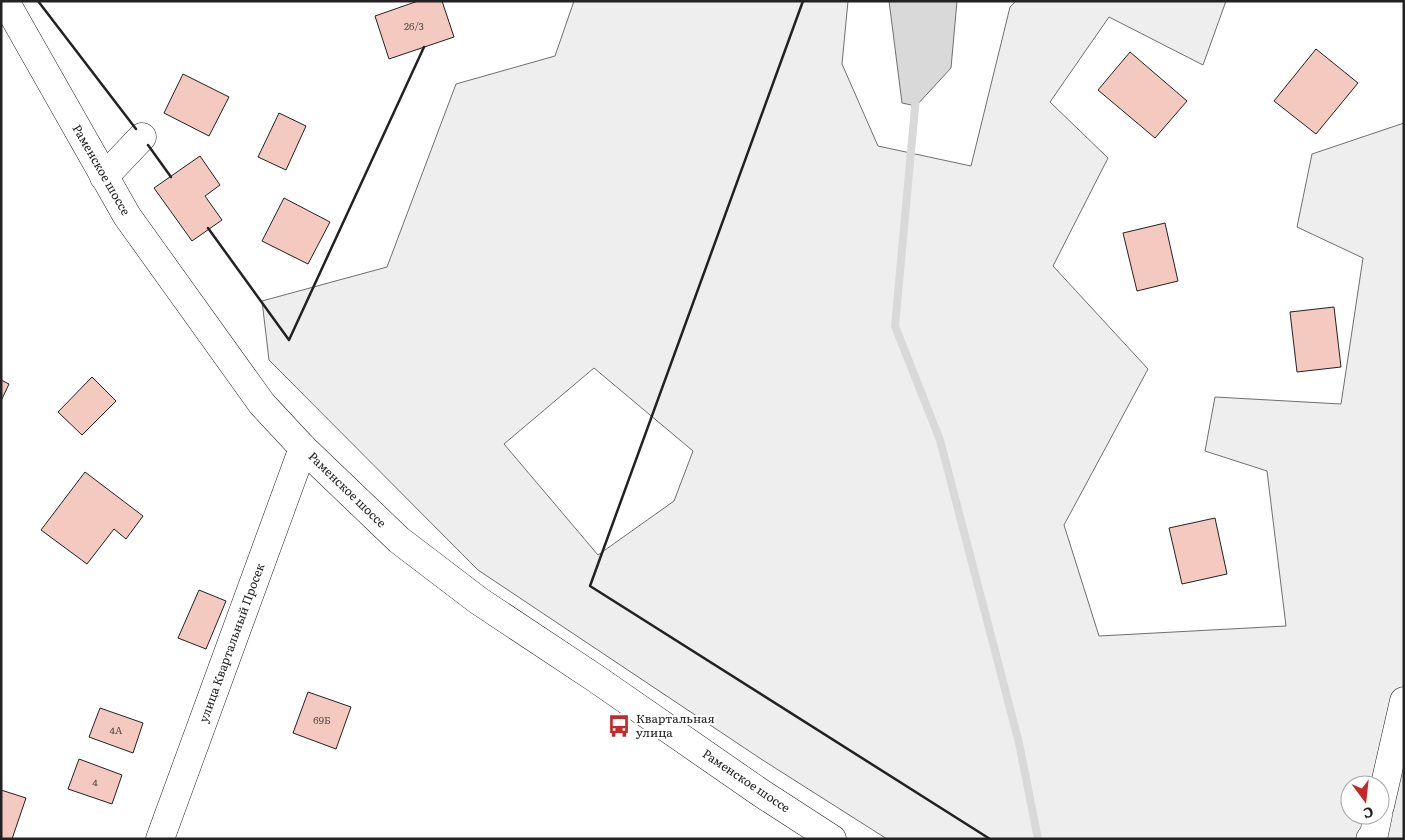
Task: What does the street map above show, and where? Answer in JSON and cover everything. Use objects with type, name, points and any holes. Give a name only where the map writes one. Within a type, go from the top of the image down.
[{"type":"main road","name":"Раменское шоссе","points":[[5,1],[127,216],[262,404],[303,448],[399,540],[479,601],[595,678],[760,793],[832,839]]},
{"type":"main road","points":[[104,177],[142,137]]},
{"type":"main road","name":"улица Квартальный Просек","points":[[160,839],[303,448]]},
{"type":"main road","points":[[1387,775],[1404,701]]},
{"type":"main road","points":[[1370,839],[1374,834],[1376,825]]},
{"type":"shaded area","points":[[574,1],[848,1],[842,64],[878,146],[971,166],[1010,7],[1016,1],[1226,1],[1203,65],[1109,17],[1050,102],[1108,158],[1053,266],[1148,369],[1064,525],[1099,636],[1286,626],[1267,471],[1205,451],[1215,397],[1341,404],[1363,258],[1297,227],[1312,154],[1404,123],[1404,839],[887,839],[761,759],[478,570],[269,360],[262,301],[387,267],[456,84],[555,56]],"holes":[[[594,368],[693,451],[674,501],[598,555],[504,444]]]},
{"type":"shaded area","points":[[889,1],[957,1],[951,68],[916,106],[902,103]]},
{"type":"building","points":[[418,1],[442,1],[454,37],[389,59],[375,16]]},
{"type":"building","points":[[1316,49],[1358,83],[1316,134],[1274,101]]},
{"type":"building","points":[[1130,52],[1187,101],[1155,138],[1098,90]]},
{"type":"building","points":[[183,74],[229,97],[209,136],[164,113]]},
{"type":"building","points":[[279,113],[306,126],[286,170],[258,157]]},
{"type":"building","points":[[200,156],[220,185],[205,196],[222,220],[192,241],[154,188]]},
{"type":"building","points":[[284,198],[330,222],[308,264],[262,241]]},
{"type":"building","points":[[1165,223],[1178,281],[1137,291],[1123,233]]},
{"type":"building","points":[[1334,307],[1341,367],[1297,372],[1290,312]]},
{"type":"building","points":[[92,377],[116,401],[82,435],[58,412]]},
{"type":"building","points":[[1,380],[9,384],[1,401]]},
{"type":"building","points":[[85,472],[143,516],[126,539],[114,529],[87,564],[41,530]]},
{"type":"building","points":[[1215,518],[1227,574],[1182,584],[1169,528]]},
{"type":"building","points":[[199,590],[226,601],[206,649],[178,638]]},
{"type":"building","points":[[308,692],[351,707],[336,749],[293,733]]},
{"type":"building","points":[[100,708],[143,723],[133,753],[89,737]]},
{"type":"building","points":[[79,759],[122,775],[112,804],[68,789]]},
{"type":"building","points":[[1,790],[26,798],[12,839],[1,839]]},
{"type":"waterway","points":[[916,97],[895,326],[940,440],[1019,743],[1038,839]]},
{"type":"fence","points":[[803,1],[590,586],[990,839]]},
{"type":"wall","points":[[38,1],[136,129]]},
{"type":"wall","points":[[803,1],[590,586],[990,839]]},
{"type":"wall","points":[[208,228],[289,340],[424,47]]},
{"type":"wall","points":[[148,145],[171,177]]},
{"type":"place","name":"Квартальная улица","points":[[619,726]]}]
